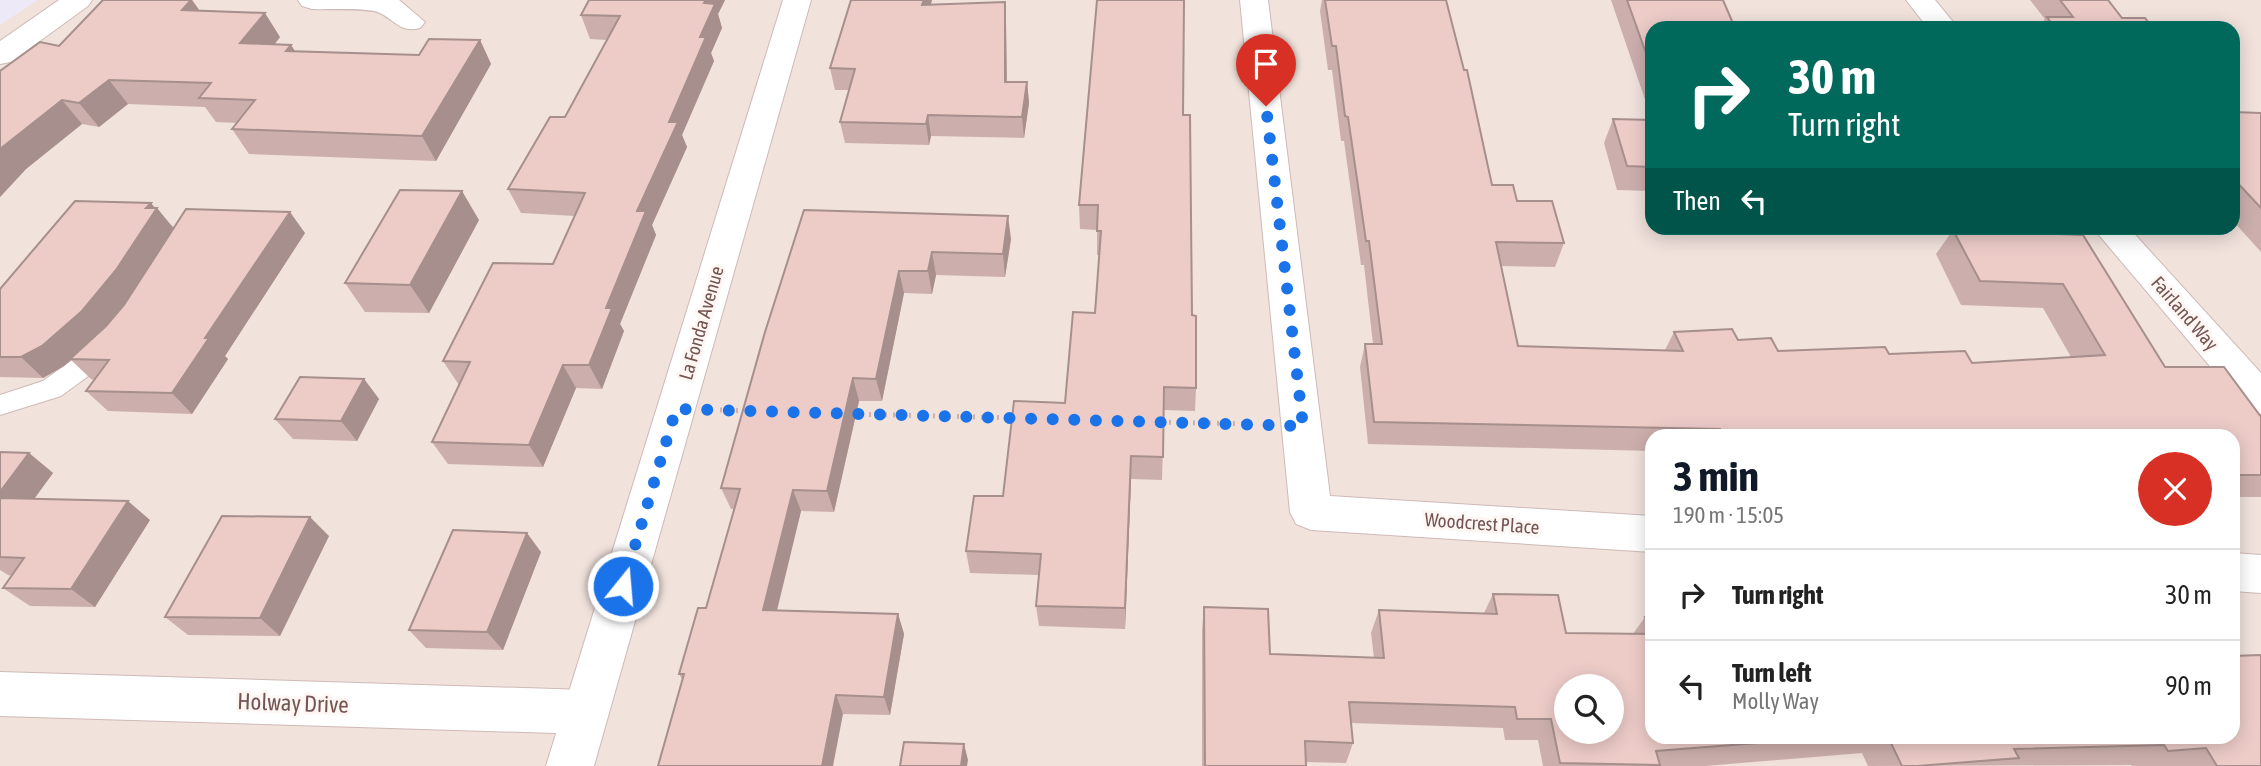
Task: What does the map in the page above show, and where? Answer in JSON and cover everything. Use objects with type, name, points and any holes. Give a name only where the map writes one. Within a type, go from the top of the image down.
[{"type":"street","points":[[0,55],[78,0]]},
{"type":"street","points":[[312,0],[386,4],[410,22]]},
{"type":"street","name":"La Fonda Avenue","points":[[570,766],[797,0]]},
{"type":"street","points":[[1254,0],[1303,426]]},
{"type":"street","points":[[1920,0],[1937,21]]},
{"type":"street","name":"Fairland Way","points":[[2116,235],[2261,399]]},
{"type":"street","name":"Woodcrest Place","points":[[1303,426],[1311,512],[1645,534]]},
{"type":"street","points":[[2240,572],[2261,574]]},
{"type":"street","name":"Holway Drive","points":[[0,694],[586,712]]},
{"type":"lane","points":[[0,405],[52,389],[105,352],[120,332]]},
{"type":"path","points":[[676,409],[760,411]]},
{"type":"path","points":[[843,413],[1024,418]]},
{"type":"path","points":[[1150,422],[1303,426]]},
{"type":"shaded area","points":[[0,0],[2261,0],[2261,766],[0,766]]},
{"type":"shaded area","points":[[0,0],[38,0],[0,25]]},
{"type":"building","points":[[103,0],[191,0],[182,10],[265,13],[240,43],[291,45],[286,51],[419,55],[429,39],[480,40],[422,136],[232,129],[255,100],[199,98],[211,83],[109,80],[79,103],[62,100],[0,149],[0,71],[40,42],[59,46]]},
{"type":"building","points":[[589,0],[706,0],[704,3],[715,4],[700,37],[706,37],[669,122],[678,122],[637,211],[646,211],[606,308],[612,308],[589,365],[563,365],[529,445],[432,442],[470,362],[443,361],[493,263],[553,264],[585,193],[508,189],[550,117],[565,117],[620,16],[581,15]]},
{"type":"building","points":[[851,0],[924,0],[922,5],[1005,2],[1005,82],[1027,82],[1022,117],[928,115],[926,124],[840,122],[855,69],[830,68]]},
{"type":"building","points":[[1097,0],[1184,0],[1183,115],[1190,115],[1192,315],[1196,316],[1196,388],[1164,387],[1163,457],[1131,456],[1125,608],[1036,606],[1041,554],[966,551],[974,496],[1003,496],[1014,401],[1065,403],[1073,312],[1095,313],[1101,231],[1097,231],[1098,205],[1079,205]]},
{"type":"building","points":[[1325,0],[1446,0],[1464,70],[1467,70],[1492,185],[1513,185],[1517,201],[1552,201],[1564,243],[1496,242],[1518,346],[1683,351],[1674,332],[1732,329],[1738,340],[1771,338],[1778,351],[1885,347],[1889,354],[1965,351],[1972,363],[2105,355],[2063,284],[1980,281],[1956,235],[2083,235],[2165,367],[2224,367],[2261,417],[2261,475],[2240,475],[2240,429],[1720,429],[1374,422],[1365,344],[1382,344],[1369,241],[1366,241],[1336,46],[1332,46]]},
{"type":"building","points":[[1627,0],[1723,0],[1732,21],[1645,21],[1645,50]]},
{"type":"building","points":[[2060,0],[2108,0],[2122,18],[2145,18],[2147,21],[2050,21],[2047,17],[2073,17]]},
{"type":"building","points":[[2240,112],[2261,113],[2261,208],[2240,186]]},
{"type":"building","points":[[1613,119],[1645,120],[1645,167],[1627,166]]},
{"type":"building","points":[[400,190],[462,191],[410,285],[345,283]]},
{"type":"building","points":[[75,201],[151,203],[146,208],[157,208],[116,270],[82,311],[42,346],[21,357],[0,357],[0,289]]},
{"type":"building","points":[[186,209],[290,212],[205,338],[209,338],[172,393],[86,391],[109,360],[70,359],[106,326],[124,305]]},
{"type":"building","points":[[804,210],[1008,216],[1003,254],[932,252],[928,271],[899,271],[876,379],[853,378],[827,491],[793,490],[763,610],[898,614],[884,697],[836,695],[822,766],[658,766],[684,674],[679,674],[698,608],[706,608],[740,489],[721,488],[765,332]]},
{"type":"building","points":[[300,377],[364,379],[341,421],[275,419]]},
{"type":"building","points":[[0,452],[29,453],[0,492]]},
{"type":"building","points":[[0,498],[128,501],[71,589],[3,588],[24,558],[0,557]]},
{"type":"building","points":[[222,516],[310,517],[260,618],[165,617]]},
{"type":"building","points":[[453,530],[527,533],[487,632],[409,630]]},
{"type":"building","points":[[1493,594],[1558,595],[1566,633],[1645,634],[1645,744],[1746,744],[1656,751],[1660,765],[1560,763],[1556,744],[1624,744],[1624,674],[1554,674],[1554,734],[1551,719],[1517,719],[1515,707],[1349,702],[1353,743],[1305,741],[1306,766],[1205,766],[1204,607],[1268,609],[1270,654],[1384,658],[1379,610],[1497,614]]},
{"type":"building","points":[[2261,655],[2261,766],[2217,766],[2206,748],[2168,751],[2164,745],[2014,749],[2019,758],[1902,766],[1891,744],[2240,744],[2240,656]]},
{"type":"building","points":[[904,742],[964,744],[961,766],[900,766]]},
{"type":"route","points":[[623,586],[676,409],[1303,426],[1266,106]]}]
